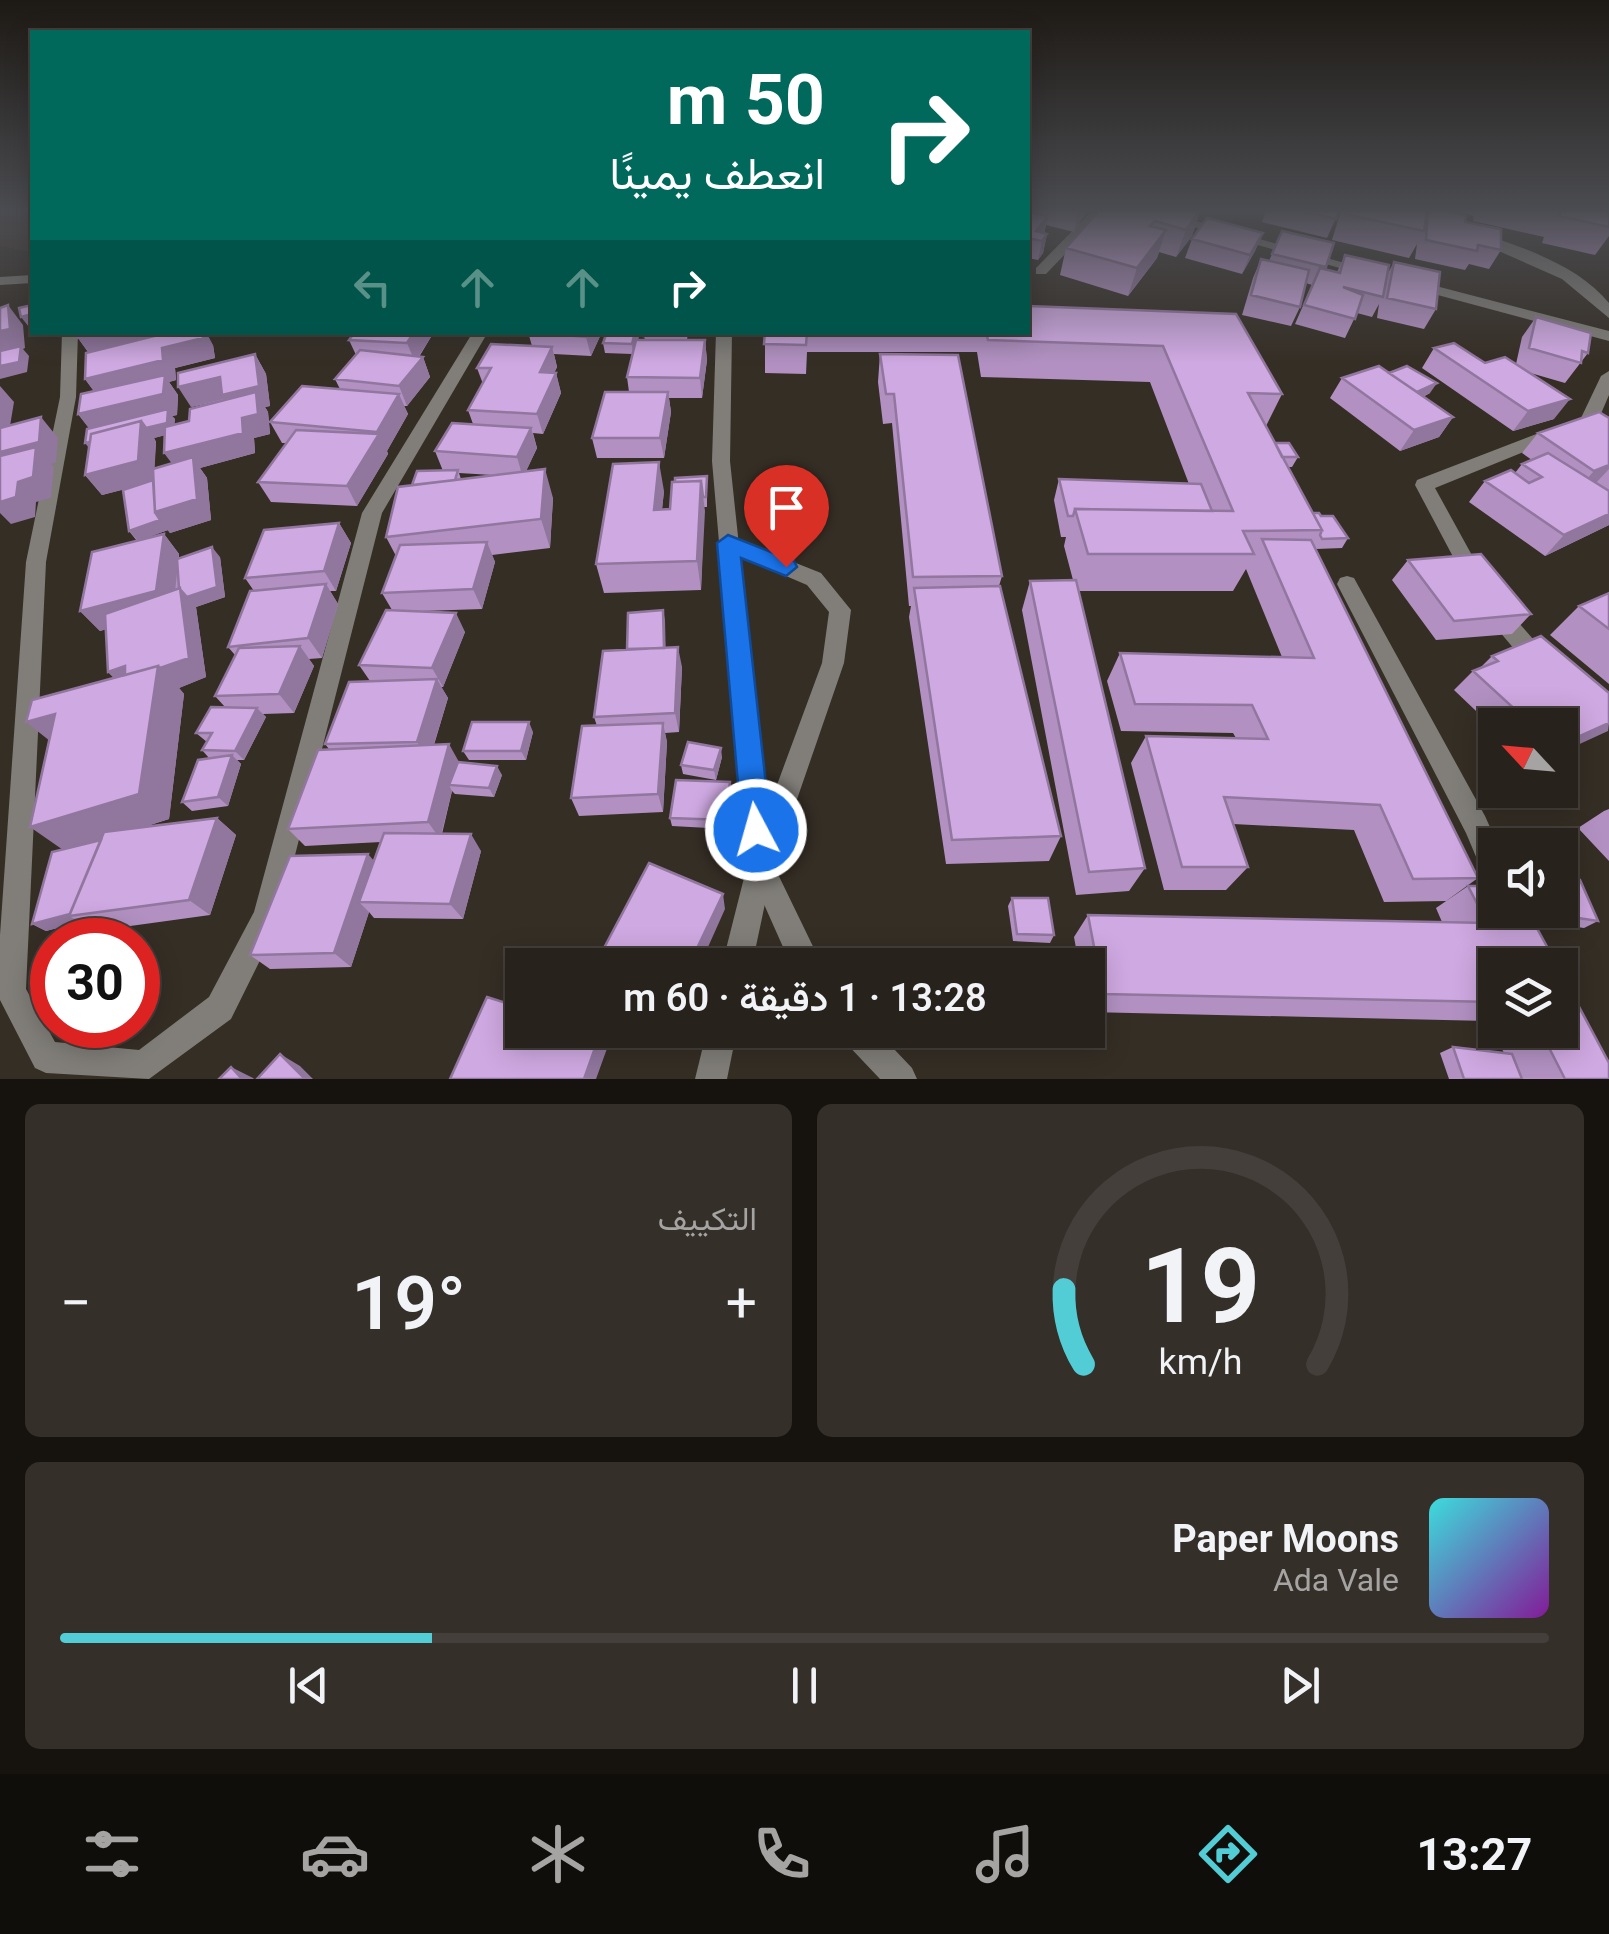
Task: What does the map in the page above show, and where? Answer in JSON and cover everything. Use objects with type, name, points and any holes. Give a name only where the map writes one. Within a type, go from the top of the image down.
[{"type":"street","points":[[1042,271],[1051,261]]},
{"type":"street","points":[[1331,261],[1386,276]]},
{"type":"street","points":[[1532,261],[1572,279],[1599,297],[1609,313]]},
{"type":"street","points":[[0,281],[30,279]]},
{"type":"street","points":[[1404,282],[1609,336]]},
{"type":"street","points":[[70,335],[68,397],[36,562],[12,991],[46,1057],[143,1066],[220,1008],[267,916],[372,513],[479,335]]},
{"type":"street","points":[[724,335],[721,461],[760,866],[797,948]]},
{"type":"street","points":[[1557,680],[1507,629],[1456,550],[1424,485],[1590,418],[1609,376]]},
{"type":"street","points":[[1590,418],[1609,430]]},
{"type":"street","points":[[728,543],[814,579],[840,610],[832,663],[760,866],[741,948]]},
{"type":"street","points":[[1347,584],[1478,830]]},
{"type":"street","points":[[711,1079],[718,1048]]},
{"type":"street","points":[[872,1048],[901,1079]]},
{"type":"building","points":[[1113,261],[1142,261],[1137,268]]},
{"type":"building","points":[[1260,261],[1309,270],[1300,307],[1251,295]]},
{"type":"building","points":[[1303,261],[1328,261],[1326,267]]},
{"type":"building","points":[[1343,261],[1389,265],[1383,297],[1343,287],[1363,295],[1355,319],[1304,305],[1320,268],[1340,273]]},
{"type":"building","points":[[1394,262],[1440,272],[1436,309],[1387,298]]},
{"type":"building","points":[[8,305],[10,329],[0,331],[0,308]]},
{"type":"building","points":[[30,305],[30,315],[21,317],[19,308]]},
{"type":"building","points":[[1030,306],[1236,314],[1282,394],[1248,393],[1322,530],[1243,531],[1254,554],[1088,554],[1075,509],[1233,511],[1163,346],[988,340],[987,335],[1030,335]]},
{"type":"building","points":[[1536,317],[1591,333],[1588,353],[1582,351],[1581,363],[1529,348]]},
{"type":"building","points":[[158,335],[203,338],[162,348],[163,360],[85,379],[86,353]]},
{"type":"building","points":[[353,335],[412,335],[407,343],[349,340]]},
{"type":"building","points":[[606,335],[634,335],[632,344],[603,343]]},
{"type":"building","points":[[765,335],[807,335],[806,345],[764,344]]},
{"type":"building","points":[[636,340],[705,340],[700,378],[627,377]]},
{"type":"building","points":[[1454,343],[1485,363],[1505,357],[1570,399],[1528,411],[1434,348]]},
{"type":"building","points":[[491,344],[552,347],[540,372],[556,373],[537,414],[468,410],[491,368],[477,368]]},
{"type":"building","points":[[21,346],[19,362],[0,366],[0,351]]},
{"type":"building","points":[[360,350],[423,357],[399,386],[335,379]]},
{"type":"building","points":[[255,354],[259,386],[222,395],[220,377],[178,387],[178,373]]},
{"type":"building","points":[[880,354],[958,355],[1002,576],[913,577],[894,394],[886,394]]},
{"type":"building","points":[[1379,366],[1453,417],[1414,430],[1342,378]]},
{"type":"building","points":[[1407,366],[1437,383],[1417,392],[1389,373]]},
{"type":"building","points":[[165,375],[163,394],[78,414],[81,394]]},
{"type":"building","points":[[302,386],[399,394],[377,432],[270,422]]},
{"type":"building","points":[[256,392],[258,414],[242,418],[243,433],[164,453],[165,427],[189,421],[190,409]]},
{"type":"building","points":[[605,392],[668,392],[660,438],[592,438]]},
{"type":"building","points":[[168,409],[167,423],[146,428],[141,421],[91,434],[90,442],[85,443],[87,429]]},
{"type":"building","points":[[1599,412],[1609,418],[1609,465],[1594,471],[1538,433]]},
{"type":"building","points":[[41,417],[39,442],[0,452],[0,428]]},
{"type":"building","points":[[141,421],[138,461],[85,475],[91,434]]},
{"type":"building","points":[[452,423],[531,428],[517,457],[435,451]]},
{"type":"building","points":[[296,430],[379,434],[347,486],[258,482]]},
{"type":"building","points":[[1275,443],[1289,443],[1298,457],[1282,457]]},
{"type":"building","points":[[36,447],[33,477],[18,482],[16,497],[0,502],[0,456]]},
{"type":"building","points":[[1548,453],[1609,491],[1609,514],[1564,535],[1485,481],[1511,470],[1529,483],[1542,477],[1522,464]]},
{"type":"building","points":[[193,457],[197,499],[155,512],[153,469]]},
{"type":"building","points":[[659,462],[654,510],[670,509],[672,482],[701,481],[697,561],[596,564],[613,464]]},
{"type":"building","points":[[545,469],[541,519],[386,537],[398,487]]},
{"type":"building","points":[[458,470],[455,480],[412,485],[417,471]]},
{"type":"building","points":[[707,476],[706,497],[701,481],[675,482],[675,478]]},
{"type":"building","points":[[1059,479],[1201,484],[1212,511],[1075,509],[1073,516],[1068,516]]},
{"type":"building","points":[[153,480],[155,512],[160,520],[129,531],[123,490]]},
{"type":"building","points":[[1313,513],[1333,516],[1348,538],[1322,539]]},
{"type":"building","points":[[339,523],[324,571],[245,578],[264,530]]},
{"type":"building","points":[[164,534],[156,591],[80,611],[92,552]]},
{"type":"building","points":[[1262,539],[1311,540],[1478,878],[1413,879],[1380,805],[1224,797],[1248,867],[1182,867],[1146,736],[1268,739],[1252,705],[1135,704],[1120,653],[1314,658]]},
{"type":"building","points":[[487,542],[473,589],[382,593],[400,545]]},
{"type":"building","points":[[212,547],[217,587],[187,597],[179,588],[177,559]]},
{"type":"building","points":[[1481,554],[1531,614],[1454,621],[1408,560]]},
{"type":"building","points":[[1076,580],[1145,868],[1089,872],[1030,581]]},
{"type":"building","points":[[326,584],[308,638],[228,647],[250,591]]},
{"type":"building","points":[[1000,586],[1061,836],[952,840],[914,588]]},
{"type":"building","points":[[180,588],[189,658],[125,675],[125,666],[108,672],[105,614]]},
{"type":"building","points":[[1609,593],[1609,629],[1579,606]]},
{"type":"building","points":[[386,610],[456,613],[432,668],[359,665]]},
{"type":"building","points":[[663,610],[664,648],[627,649],[628,613]]},
{"type":"building","points":[[1541,636],[1609,693],[1609,723],[1578,737],[1578,708],[1513,708],[1473,671],[1498,661],[1492,656]]},
{"type":"building","points":[[300,646],[279,694],[215,696],[239,648]]},
{"type":"building","points":[[678,647],[675,713],[594,717],[603,651]]},
{"type":"building","points":[[158,666],[139,794],[30,827],[55,714],[26,722],[32,700]]},
{"type":"building","points":[[437,679],[417,742],[325,744],[349,682]]},
{"type":"building","points":[[211,707],[257,708],[235,751],[202,750],[212,733],[196,733]]},
{"type":"building","points":[[472,722],[529,722],[521,751],[463,751]]},
{"type":"building","points":[[663,723],[658,794],[571,798],[582,726]]},
{"type":"building","points":[[688,742],[721,748],[714,770],[681,765]]},
{"type":"building","points":[[449,744],[428,822],[288,829],[318,750]]},
{"type":"building","points":[[232,755],[218,797],[182,802],[198,760]]},
{"type":"building","points":[[458,762],[497,766],[489,788],[449,785]]},
{"type":"building","points":[[676,780],[730,782],[726,820],[670,818]]},
{"type":"building","points":[[217,818],[189,900],[69,916],[104,832]]},
{"type":"building","points":[[384,833],[471,834],[450,904],[359,902]]},
{"type":"building","points":[[101,840],[70,914],[34,918],[52,852]]},
{"type":"building","points":[[368,854],[334,953],[250,955],[290,856]]},
{"type":"building","points":[[649,863],[723,894],[697,948],[604,948]]},
{"type":"building","points":[[1578,880],[1580,880],[1598,921],[1578,918]]},
{"type":"building","points":[[1468,886],[1478,886],[1478,905]]},
{"type":"building","points":[[1012,898],[1048,898],[1054,935],[1017,934]]},
{"type":"building","points":[[1088,915],[1478,923],[1478,928],[1537,928],[1548,948],[1478,948],[1478,1002],[1105,994],[1105,948],[1094,948]]},
{"type":"building","points":[[487,997],[505,1003],[505,1048],[595,1048],[584,1079],[450,1079]]},
{"type":"building","points":[[1578,1005],[1609,1063],[1609,1079],[1565,1079],[1549,1048],[1578,1048]]},
{"type":"building","points":[[1453,1047],[1512,1054],[1522,1079],[1464,1079]]},
{"type":"building","points":[[280,1054],[305,1079],[257,1079]]},
{"type":"building","points":[[231,1067],[242,1079],[219,1079]]},
{"type":"route","points":[[756,830],[728,543],[786,567]]}]
